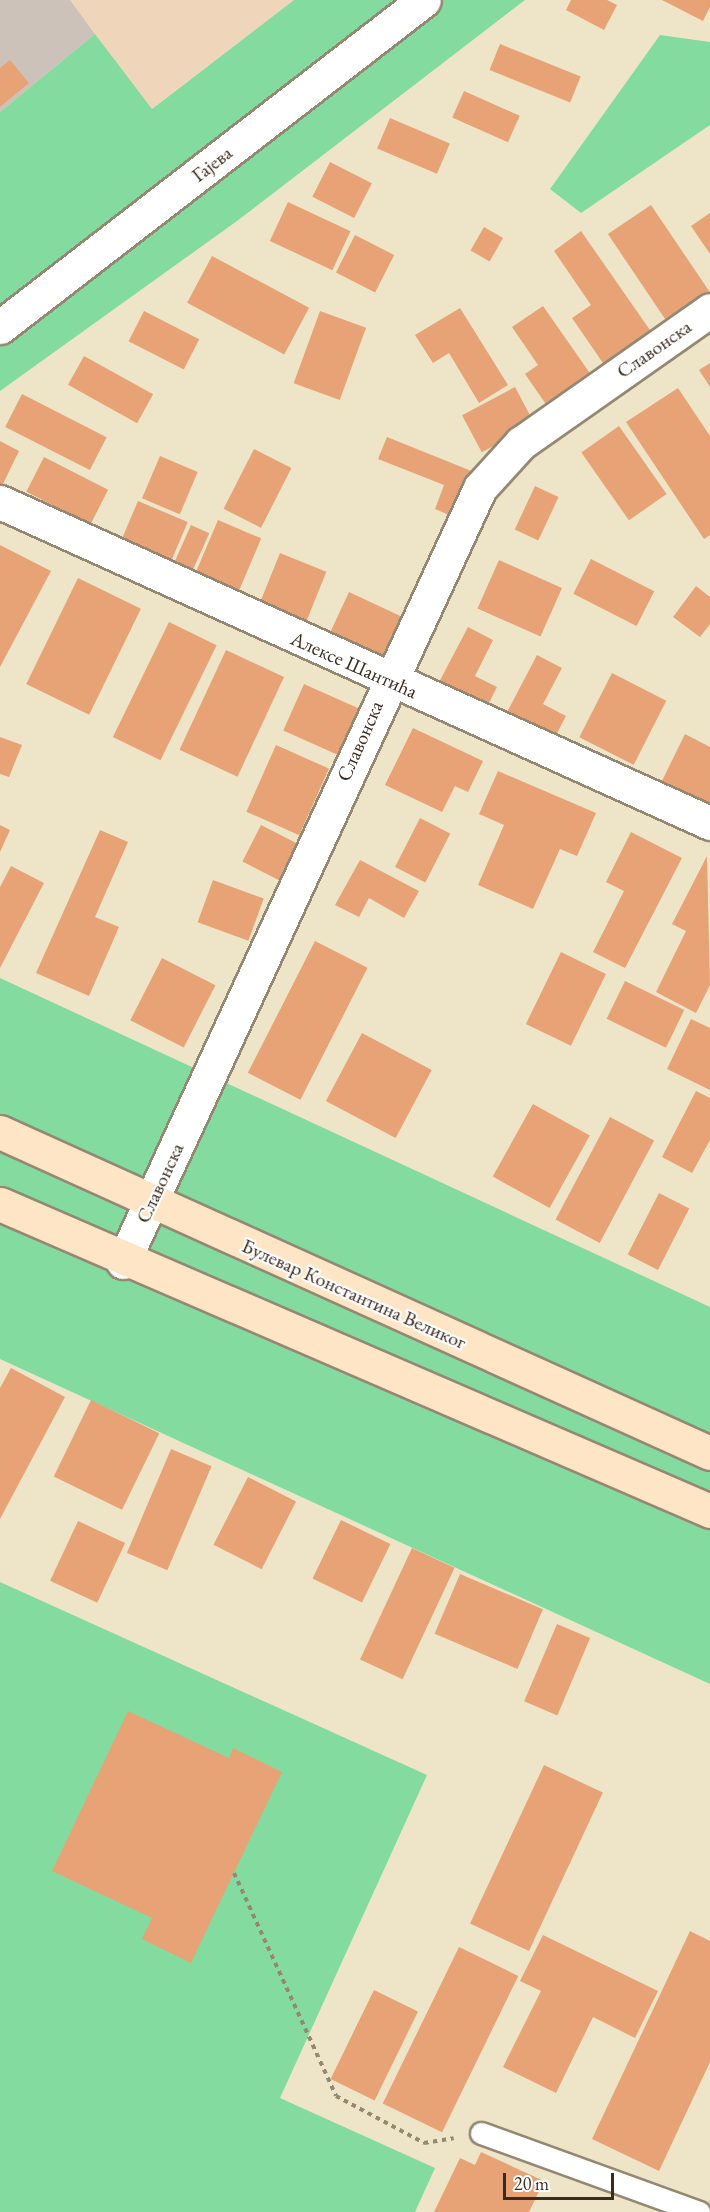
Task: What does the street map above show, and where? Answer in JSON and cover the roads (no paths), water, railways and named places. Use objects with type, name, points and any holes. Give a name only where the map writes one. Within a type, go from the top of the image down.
[{"type":"main road","name":"Булевар Константина Великог","points":[[0,1132],[150,1204],[710,1453]]},
{"type":"main road","points":[[0,1204],[123,1262],[710,1511]]},
{"type":"street","name":"Гајева","points":[[0,327],[424,0]]},
{"type":"street","name":"Славонска","points":[[123,1262],[387,681],[480,488],[499,461],[710,310]]},
{"type":"street","name":"Алексе Шантића","points":[[0,502],[387,681],[710,823]]},
{"type":"lane","points":[[481,2133],[699,2212]]}]
